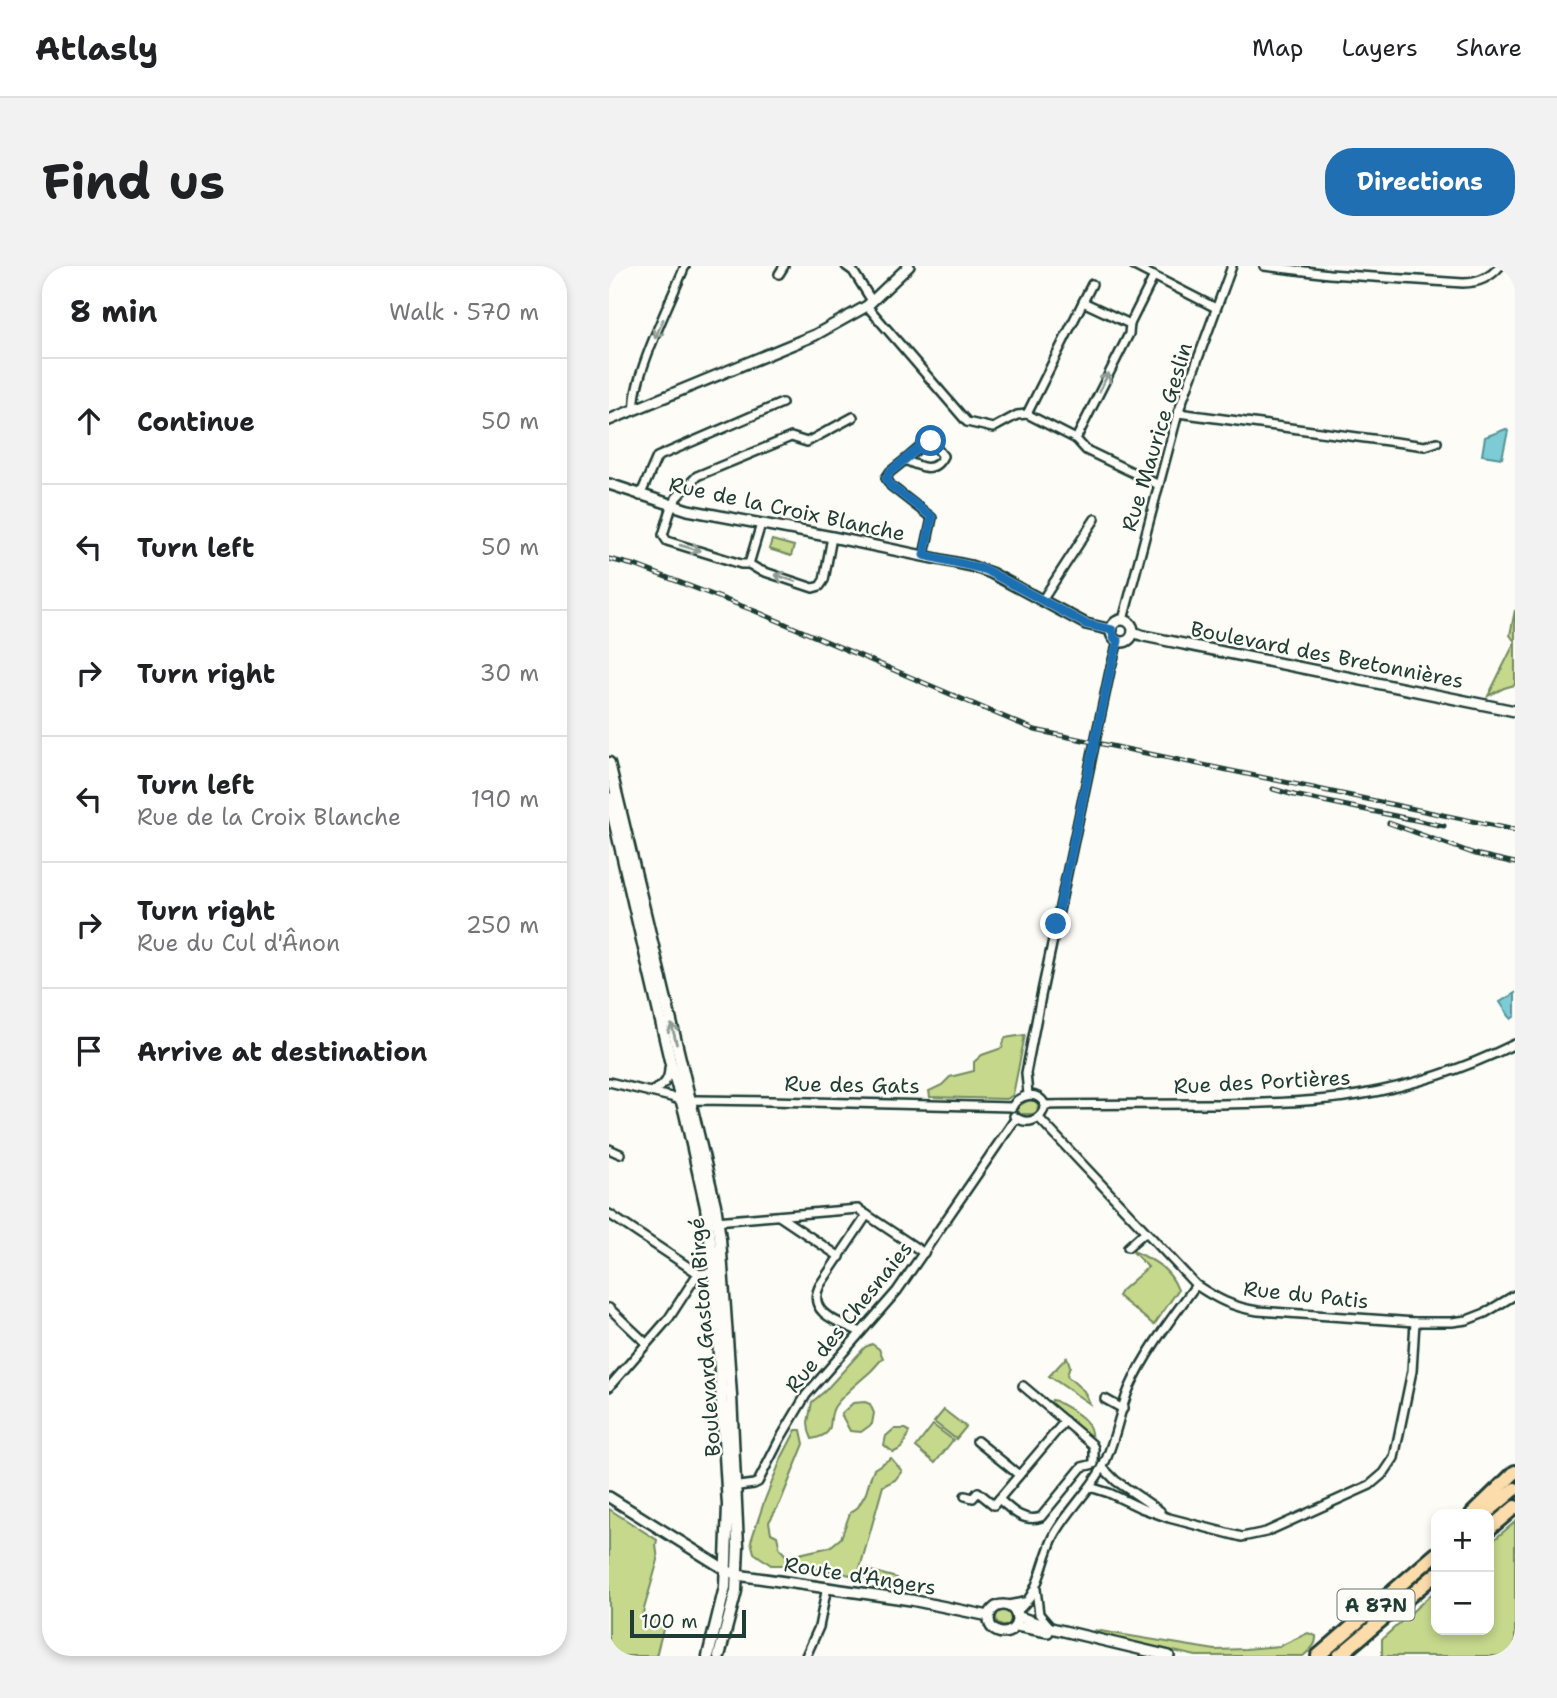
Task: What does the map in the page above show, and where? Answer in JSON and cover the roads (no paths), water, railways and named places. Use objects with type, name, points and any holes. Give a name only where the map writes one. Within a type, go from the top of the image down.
[{"type":"highway","points":[[1477,1509],[1515,1472]]},
{"type":"highway","points":[[1491,1509],[1515,1489]]},
{"type":"highway","points":[[1494,1525],[1515,1507]]},
{"type":"highway","name":"A 87N","points":[[1318,1656],[1431,1558]]},
{"type":"highway","name":"A 87N","points":[[1339,1656],[1431,1578]]},
{"type":"main road","name":"Boulevard Gaston Birgé","points":[[609,763],[686,1101],[715,1205],[714,1272],[738,1546],[736,1591],[719,1656]]},
{"type":"main road","name":"Boulevard Gaston Birgé","points":[[609,798],[670,1060],[686,1101]]},
{"type":"main road","name":"Boulevard Gaston Birgé","points":[[708,1656],[725,1587],[731,1487],[731,1395],[713,1221]]},
{"type":"street","points":[[635,409],[634,401],[640,378],[685,266]]},
{"type":"street","points":[[779,274],[784,266]]},
{"type":"street","points":[[846,266],[853,271],[870,303],[967,422],[993,428],[1017,415],[1027,414],[1076,439],[1086,450],[1159,485]]},
{"type":"street","points":[[609,420],[815,335],[870,303],[909,266]]},
{"type":"street","points":[[1134,266],[1216,308]]},
{"type":"street","name":"Rue Maurice Geslin","points":[[1123,620],[1178,413],[1232,266]]},
{"type":"street","points":[[1264,266],[1329,274],[1463,284],[1485,279],[1500,266]]},
{"type":"street","points":[[1329,274],[1336,266]]},
{"type":"street","points":[[1076,439],[1129,334],[1130,324],[1154,276]]},
{"type":"street","points":[[1027,414],[1092,284]]},
{"type":"street","points":[[1083,302],[1130,324]]},
{"type":"street","points":[[641,496],[657,457],[782,403]]},
{"type":"street","points":[[1178,413],[1425,446],[1437,442]]},
{"type":"street","points":[[832,537],[824,580],[818,587],[813,588],[759,570],[749,564],[691,550],[665,540],[663,535],[676,498],[697,476],[790,437],[807,442],[853,416]]},
{"type":"street","points":[[905,460],[929,468],[934,467],[943,456],[931,441],[926,442],[890,472],[886,478],[891,486],[932,517],[924,555]]},
{"type":"street","name":"Rue de la Croix Blanche","points":[[609,484],[673,506],[984,569],[1086,624],[1112,630]]},
{"type":"street","points":[[1042,599],[1095,519]]},
{"type":"street","points":[[749,564],[761,524]]},
{"type":"street","points":[[1123,620],[1131,624],[1133,632],[1129,639],[1118,641],[1112,630],[1117,621],[1123,620]]},
{"type":"street","name":"Boulevard des Bretonnières","points":[[1133,632],[1515,711]]},
{"type":"street","points":[[1028,1095],[1026,1073],[1041,996],[1118,641]]},
{"type":"street","name":"Rue des Portières","points":[[1045,1105],[1271,1103],[1337,1098],[1421,1081],[1473,1063],[1515,1044]]},
{"type":"street","points":[[649,1092],[661,1087],[668,1079],[670,1060]]},
{"type":"street","name":"Rue des Gats","points":[[609,1082],[686,1101],[1013,1107]]},
{"type":"street","points":[[1028,1095],[1038,1097],[1045,1105],[1039,1118],[1023,1121],[1016,1118],[1013,1112],[1015,1102],[1028,1095]]},
{"type":"street","name":"Rue des Chesnaies","points":[[731,1487],[758,1482],[806,1395],[897,1290],[1016,1118]]},
{"type":"street","name":"Rue du Patis","points":[[1039,1118],[1196,1285],[1225,1303],[1248,1309],[1445,1323],[1467,1320],[1485,1313],[1515,1295]]},
{"type":"street","points":[[609,1149],[620,1154]]},
{"type":"street","points":[[713,1221],[858,1209],[924,1252]]},
{"type":"street","points":[[609,1214],[615,1222],[699,1273],[714,1272]]},
{"type":"street","points":[[779,1215],[839,1257]]},
{"type":"street","points":[[861,1332],[821,1311],[817,1304],[817,1289],[867,1215]]},
{"type":"street","points":[[1128,1247],[1145,1231]]},
{"type":"street","points":[[609,1387],[669,1318],[699,1273]]},
{"type":"street","points":[[1123,1648],[1051,1628],[1014,1615],[998,1606],[989,1615],[994,1630],[1007,1633],[1011,1631],[1014,1615],[1036,1589],[1054,1538],[1064,1520],[1103,1468],[1127,1393],[1140,1365],[1196,1285]]},
{"type":"street","points":[[609,1308],[646,1343]]},
{"type":"street","points":[[1090,1487],[1169,1518],[1242,1537],[1266,1532],[1370,1485],[1384,1473],[1394,1458],[1412,1371],[1415,1322]]},
{"type":"street","points":[[999,1499],[1021,1517],[1038,1519],[1082,1467],[1094,1464],[1092,1444],[1023,1386]]},
{"type":"street","points":[[1104,1399],[1123,1409]]},
{"type":"street","points":[[965,1496],[973,1498],[978,1492],[994,1505],[1065,1421]]},
{"type":"street","points":[[977,1441],[1019,1475]]},
{"type":"street","points":[[1103,1468],[1116,1481],[1169,1518]]},
{"type":"street","name":"Route d’Angers","points":[[609,1497],[737,1575],[911,1600],[989,1615]]},
{"type":"street","points":[[806,1656],[819,1627],[828,1587]]},
{"type":"street","points":[[1036,1589],[1039,1614],[1051,1628]]},
{"type":"street","points":[[1014,1615],[1140,1653],[1169,1656]]},
{"type":"water","points":[[1506,429],[1508,431],[1502,458],[1482,455],[1485,437]]},
{"type":"water","points":[[1515,993],[1515,1016],[1511,1019],[1500,1002]]},
{"type":"railway","points":[[609,559],[637,566],[755,611],[1035,730],[1515,830]]},
{"type":"railway","points":[[1273,789],[1444,826]]},
{"type":"railway","points":[[1389,823],[1475,854],[1515,863]]}]
